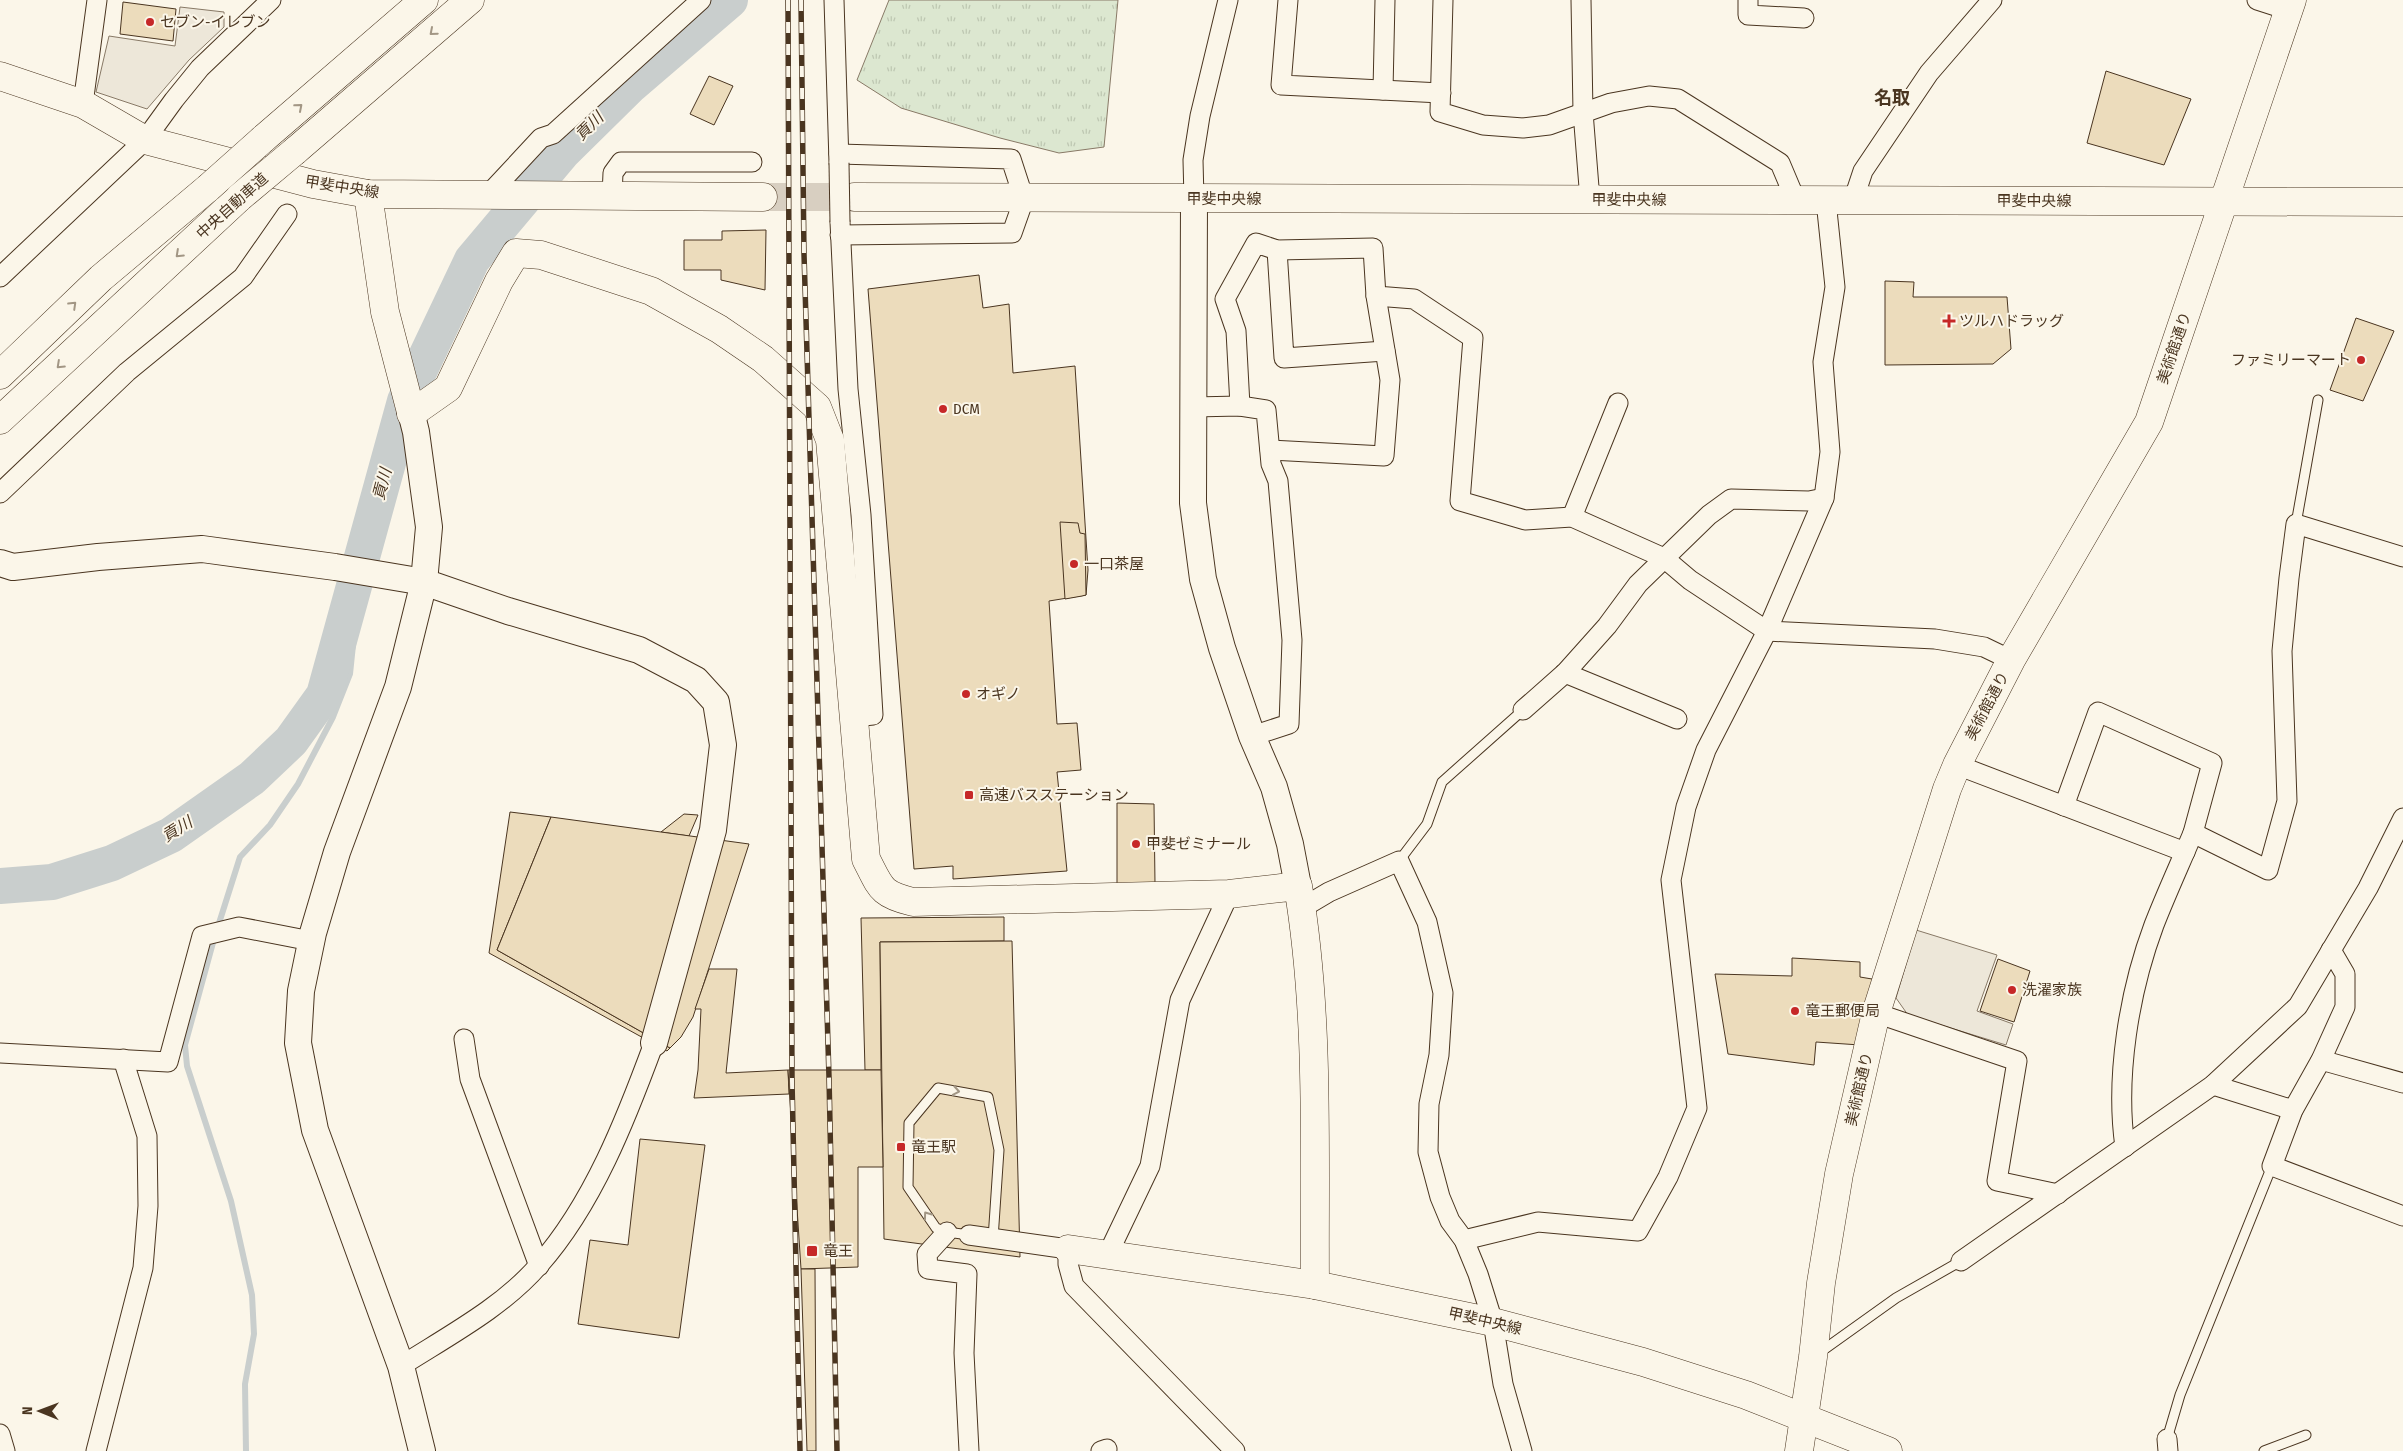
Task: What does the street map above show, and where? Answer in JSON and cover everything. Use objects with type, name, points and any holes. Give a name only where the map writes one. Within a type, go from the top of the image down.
[{"type":"main road","name":"中央自動車道","points":[[0,376],[100,278],[208,188],[262,139],[424,0]]},
{"type":"main road","name":"中央自動車道","points":[[0,420],[240,197],[470,0]]},
{"type":"main road","name":"美術館通り","points":[[1799,1451],[1813,1357],[1821,1284],[1839,1174],[1876,1013],[1905,918],[1956,765],[2012,660],[2149,422],[2246,140],[2290,5]]},
{"type":"main road","name":"甲斐中央線","points":[[0,76],[83,104],[145,140],[295,179],[368,194],[763,197]]},
{"type":"main road","points":[[368,194],[385,312],[411,413],[448,388],[498,281],[516,253],[541,255],[651,290],[719,329],[756,354],[817,407],[830,440],[866,860],[880,887],[892,897],[913,902],[1229,894],[1300,897],[1312,1040],[1315,1285]]},
{"type":"main road","name":"甲斐中央線","points":[[854,197],[2403,202]]},
{"type":"main road","name":"甲斐中央線","points":[[1068,1249],[1315,1285],[1493,1322],[1643,1362],[1746,1395],[1888,1451]]},
{"type":"street","points":[[83,104],[97,0]]},
{"type":"street","points":[[0,277],[145,140],[200,68],[271,0]]},
{"type":"street","points":[[489,195],[541,138],[554,134],[701,0]]},
{"type":"street","points":[[834,0],[840,228],[848,389],[860,515],[873,715],[854,717]]},
{"type":"street","points":[[1228,0],[1200,116],[1193,160],[1193,502],[1203,579],[1222,648],[1252,736],[1274,787],[1290,844],[1300,897],[1329,892],[1399,861],[1427,922],[1443,993],[1439,1055],[1429,1104],[1428,1152],[1440,1197],[1450,1221],[1464,1240],[1478,1274],[1493,1322],[1503,1384],[1522,1451]]},
{"type":"street","points":[[1288,0],[1281,85],[1441,93]]},
{"type":"street","points":[[1383,90],[1385,0]]},
{"type":"street","points":[[1443,0],[1440,112],[1483,125],[1523,128],[1548,125],[1611,103],[1649,96],[1678,99],[1780,163],[1796,201]]},
{"type":"street","points":[[1581,0],[1583,112],[1590,200]]},
{"type":"street","points":[[1748,0],[1748,15],[1804,18]]},
{"type":"street","points":[[1464,1240],[1538,1222],[1638,1232],[1668,1177],[1697,1108],[1671,880],[1686,807],[1706,750],[1767,631],[1824,498],[1830,452],[1823,362],[1835,286],[1840,201],[1863,171],[1929,73],[1992,0]]},
{"type":"street","points":[[2257,0],[2290,5]]},
{"type":"street","points":[[839,159],[1011,159],[1024,199],[1012,233],[840,228]]},
{"type":"street","points":[[607,196],[613,173],[621,162],[752,162]]},
{"type":"street","points":[[0,493],[127,372],[243,277],[287,214]]},
{"type":"street","points":[[1240,406],[1236,332],[1225,299],[1256,243],[1277,250],[1373,248],[1376,296],[1390,380],[1384,456],[1270,450]]},
{"type":"street","points":[[1277,250],[1284,358],[1385,351]]},
{"type":"street","points":[[1376,296],[1414,299],[1473,338],[1460,501],[1525,520],[1572,517],[1664,558],[1690,580],[1767,631],[1935,639],[1984,647],[2012,660]]},
{"type":"street","points":[[1572,517],[1618,402]]},
{"type":"street","points":[[1193,407],[1240,406],[1266,410],[1271,464],[1278,481],[1292,640],[1288,724],[1252,736]]},
{"type":"street","points":[[411,413],[416,432],[429,527],[424,582],[398,687],[337,852],[311,941],[301,991],[298,1043],[315,1130],[401,1366],[422,1451]]},
{"type":"street","points":[[1523,710],[1565,673],[1607,626],[1638,584],[1709,515],[1731,499],[1809,501],[1824,498]]},
{"type":"street","points":[[2192,833],[2268,870],[2288,801],[2282,651],[2296,524],[2403,557]]},
{"type":"street","points":[[0,563],[12,568],[98,557],[202,549],[335,567],[424,582],[508,612],[639,650],[696,680],[716,702],[722,745],[713,830],[654,1043],[628,1114],[580,1209],[539,1266],[491,1308],[401,1366]]},
{"type":"street","points":[[1565,673],[1676,719]]},
{"type":"street","points":[[2064,806],[2098,712],[2212,763],[2192,833],[2154,926],[2134,990],[2123,1072],[2122,1123],[2125,1147]]},
{"type":"street","points":[[1956,765],[2185,852]]},
{"type":"street","points":[[1961,1261],[2213,1085],[2298,1006],[2398,841],[2403,818]]},
{"type":"street","points":[[1107,1256],[1150,1166],[1180,1000],[1229,894]]},
{"type":"street","points":[[0,1053],[168,1062],[202,936],[239,928],[311,941]]},
{"type":"street","points":[[2331,950],[2345,974],[2345,1007],[2321,1060],[2294,1110],[2272,1166],[2403,1216]]},
{"type":"street","points":[[1876,1013],[2016,1061],[1997,1181],[2058,1194]]},
{"type":"street","points":[[464,1039],[470,1079],[539,1266]]},
{"type":"street","points":[[96,1451],[143,1268],[148,1206],[147,1136],[123,1060]]},
{"type":"street","points":[[2321,1060],[2403,1083]]},
{"type":"street","points":[[2213,1085],[2294,1110]]},
{"type":"street","points":[[947,1232],[927,1254],[928,1269],[967,1274],[964,1353],[969,1451]]},
{"type":"street","points":[[968,1235],[1068,1249],[1068,1264],[1074,1286],[1235,1451]]},
{"type":"street","points":[[0,1434],[5,1451]]},
{"type":"lane","points":[[2296,524],[2318,400]]},
{"type":"lane","points":[[1399,861],[1427,824],[1442,782],[1523,710]]},
{"type":"lane","points":[[968,1235],[947,1232],[936,1228],[908,1188],[909,1123],[938,1088],[988,1096],[999,1150],[993,1239]]},
{"type":"lane","points":[[2167,1445],[2180,1395],[2272,1166]]},
{"type":"lane","points":[[1813,1357],[1896,1298],[1961,1261]]},
{"type":"lane","points":[[2264,1451],[2306,1435]]},
{"type":"green space","points":[[889,0],[1118,0],[1104,147],[1059,153],[1000,138],[901,108],[857,80]]},
{"type":"shaded area","points":[[180,7],[224,12],[224,27],[189,60],[147,109],[96,92],[109,36],[175,46]]},
{"type":"shaded area","points":[[1916,930],[1997,955],[1977,1011],[2013,1024],[2006,1045],[1908,1015],[1896,998]]},
{"type":"building","points":[[123,2],[176,9],[173,41],[120,34]]},
{"type":"building","points":[[2106,71],[2191,99],[2164,165],[2087,143]]},
{"type":"building","points":[[709,76],[733,86],[714,125],[690,114]]},
{"type":"building","points":[[766,230],[765,290],[721,280],[721,270],[684,270],[684,240],[722,240],[722,231]]},
{"type":"building","points":[[979,275],[983,308],[1009,304],[1013,373],[1075,366],[1088,570],[1086,595],[1049,601],[1057,724],[1077,723],[1081,770],[1057,772],[1067,871],[953,879],[953,866],[914,869],[868,289]]},
{"type":"building","points":[[1885,281],[1914,282],[1913,297],[2007,297],[2011,349],[1993,364],[1885,365]]},
{"type":"building","name":"ファミリーマート","points":[[2356,318],[2394,331],[2363,401],[2330,390]]},
{"type":"building","name":"一口茶屋","points":[[1060,522],[1078,523],[1080,533],[1085,534],[1086,595],[1065,599]]},
{"type":"building","name":"甲斐ゼミナール","points":[[1117,803],[1154,804],[1155,884],[1117,884]]},
{"type":"building","points":[[510,812],[551,817],[497,950],[670,1048],[667,1051],[489,953]]},
{"type":"building","points":[[684,814],[698,815],[689,836],[661,832]]},
{"type":"building","points":[[551,817],[749,844],[693,1017],[681,1037],[670,1048],[497,950]]},
{"type":"building","points":[[1004,917],[1004,941],[880,942],[881,1070],[865,1070],[861,918]]},
{"type":"building","points":[[1012,941],[1020,1257],[884,1239],[880,942]]},
{"type":"building","name":"竜王郵便局","points":[[1792,958],[1860,962],[1860,977],[1878,980],[1860,1045],[1816,1042],[1814,1065],[1728,1054],[1715,974],[1792,976]]},
{"type":"building","points":[[1998,959],[2030,971],[2014,1022],[1980,1011]]},
{"type":"building","points":[[709,969],[737,969],[726,1073],[788,1070],[789,1094],[694,1098],[698,1070],[701,1009],[695,1009]]},
{"type":"building","name":"竜王","points":[[788,1070],[881,1070],[883,1167],[858,1167],[858,1267],[801,1269]]},
{"type":"building","points":[[640,1139],[705,1145],[679,1338],[578,1324],[590,1240],[628,1245]]},
{"type":"building","points":[[801,1269],[815,1269],[816,1451],[807,1451]]},
{"type":"waterway","name":"貢川","points":[[0,886],[52,882],[112,863],[171,835],[252,778],[291,741],[324,695],[405,401],[472,260],[563,152],[631,85],[730,0]]},
{"type":"waterway","points":[[246,1451],[245,1384],[254,1334],[252,1295],[231,1201],[187,1066],[185,1045],[214,939],[240,857],[270,825],[298,784],[333,717],[350,674],[360,578]]},
{"type":"tunnel","points":[[763,197],[854,197]]},
{"type":"railway","points":[[788,0],[792,1081],[800,1451]]},
{"type":"railway","points":[[801,0],[804,254],[829,1077],[837,1451]]},
{"type":"place","name":"セブン-イレブン","points":[[150,22]]},
{"type":"place","name":"ツルハドラッグ","points":[[1949,321]]},
{"type":"place","name":"ファミリーマート","points":[[2361,360]]},
{"type":"place","name":"DCM","points":[[943,409]]},
{"type":"place","name":"一口茶屋","points":[[1074,564]]},
{"type":"place","name":"オギノ","points":[[966,694]]},
{"type":"place","name":"高速バスステーション","points":[[969,795]]},
{"type":"place","name":"甲斐ゼミナール","points":[[1136,844]]},
{"type":"place","name":"洗濯家族","points":[[2012,990]]},
{"type":"place","name":"竜王郵便局","points":[[1795,1011]]},
{"type":"place","name":"竜王駅","points":[[901,1147]]},
{"type":"place","name":"竜王","points":[[812,1251]]},
{"type":"district","name":"名取","points":[[1892,98]]}]
